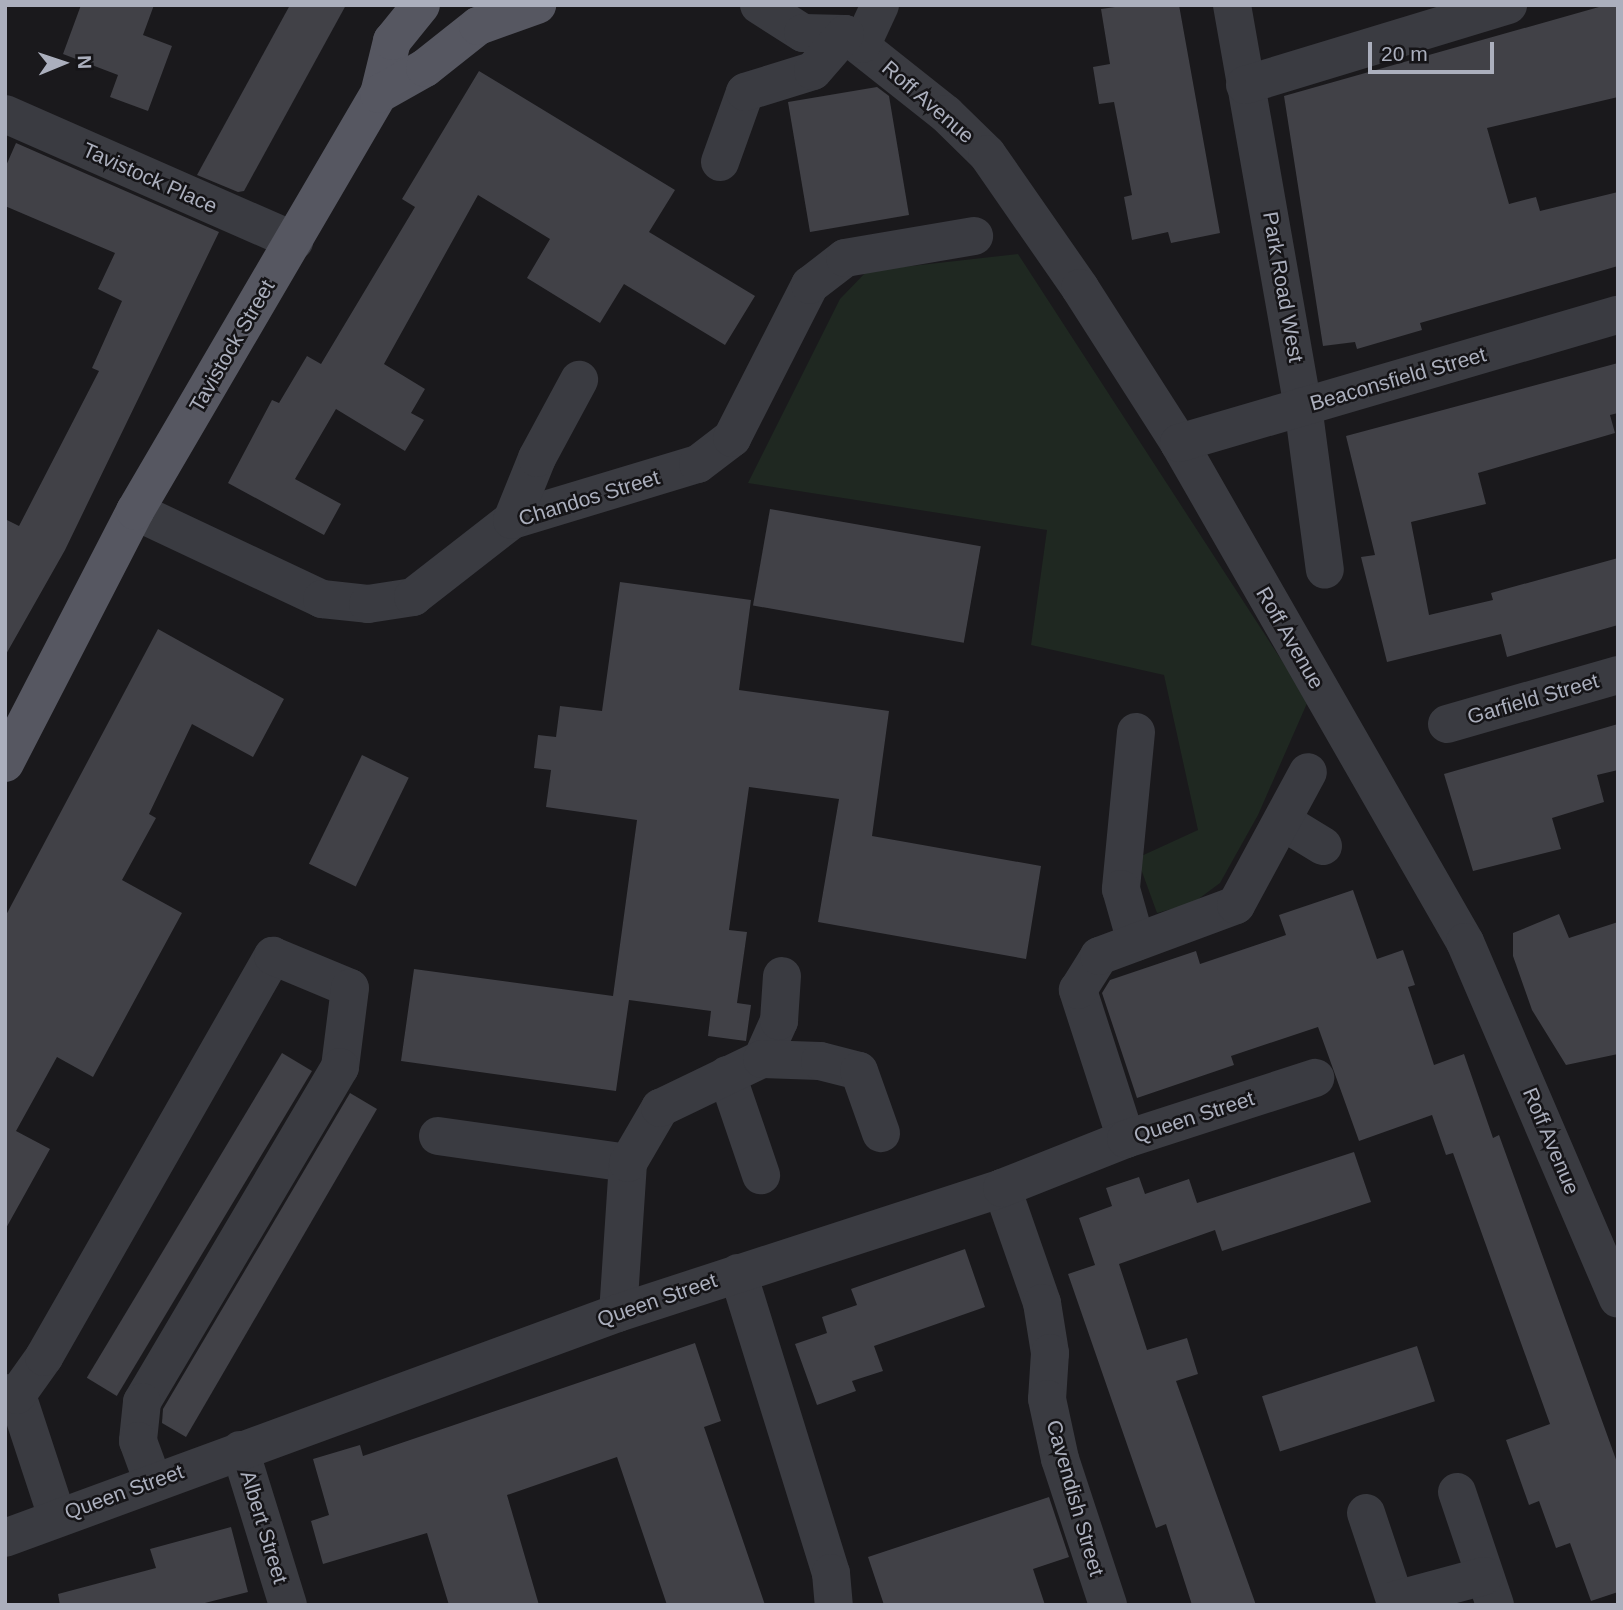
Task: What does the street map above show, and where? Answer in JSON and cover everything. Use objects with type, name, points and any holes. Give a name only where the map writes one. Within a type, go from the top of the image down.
[{"type":"main road","points":[[379,94],[425,68],[478,26],[537,5]]},
{"type":"main road","points":[[379,94],[392,41],[415,13]]},
{"type":"main road","name":"Tavistock Street","points":[[5,763],[135,511],[379,94]]},
{"type":"street","points":[[759,5],[803,33],[846,28]]},
{"type":"street","name":"Roff Avenue","points":[[880,5],[846,28],[946,114],[987,154],[1179,443],[1465,942],[1618,1299]]},
{"type":"street","name":"Park Road West","points":[[1232,5],[1303,406],[1325,570]]},
{"type":"street","points":[[1245,85],[1508,5]]},
{"type":"street","points":[[720,162],[745,92],[813,71],[846,28]]},
{"type":"street","name":"Tavistock Place","points":[[5,114],[294,241]]},
{"type":"street","name":"Chandos Street","points":[[135,511],[313,595],[368,604],[413,597],[512,520],[698,464],[732,438],[810,285],[845,258],[974,236]]},
{"type":"street","name":"Beaconsfield Street","points":[[1179,443],[1618,315]]},
{"type":"street","points":[[512,520],[537,458],[579,380]]},
{"type":"street","name":"Garfield Street","points":[[1447,724],[1618,675]]},
{"type":"street","points":[[1136,732],[1121,889],[1136,942]]},
{"type":"street","points":[[1126,1139],[1078,990],[1099,956],[1236,905],[1308,772]]},
{"type":"street","points":[[1282,821],[1323,846]]},
{"type":"street","points":[[57,1517],[11,1394],[44,1357],[273,956],[350,988],[340,1067],[142,1402],[138,1441],[153,1482]]},
{"type":"street","points":[[762,1059],[779,1021],[782,976]]},
{"type":"street","points":[[618,1313],[628,1163],[660,1108],[762,1059],[820,1061],[859,1072],[881,1133]]},
{"type":"street","points":[[727,1075],[761,1175]]},
{"type":"street","name":"Queen Street","points":[[5,1538],[618,1313],[1002,1188],[1126,1139],[1314,1078]]},
{"type":"street","points":[[438,1136],[628,1163]]},
{"type":"street","name":"Cavendish Street","points":[[1002,1188],[1042,1303],[1052,1423],[1108,1605]]},
{"type":"street","points":[[738,1273],[831,1573],[834,1605]]},
{"type":"street","name":"Albert Street","points":[[240,1450],[288,1605]]},
{"type":"street","points":[[1366,1513],[1395,1600],[1489,1590],[1457,1492]]},
{"type":"shaded area","points":[[1018,254],[1308,701],[1258,815],[1220,883],[1193,903],[1157,913],[1137,858],[1198,830],[1164,675],[1031,645],[1047,530],[748,483],[840,299],[867,271]]},
{"type":"building","points":[[81,5],[154,5],[143,35],[172,46],[148,111],[110,97],[118,75],[63,54]]},
{"type":"building","points":[[290,5],[346,5],[244,191],[238,192],[197,175]]},
{"type":"building","points":[[1129,5],[1179,5],[1220,233],[1171,243],[1168,232],[1132,240],[1124,197],[1132,195],[1114,102],[1099,104],[1093,67],[1110,64],[1101,9]]},
{"type":"building","points":[[1606,5],[1618,5],[1618,97],[1487,128],[1509,204],[1536,197],[1540,211],[1618,192],[1618,266],[1420,323],[1422,330],[1357,349],[1355,342],[1323,346],[1284,96]]},
{"type":"building","points":[[479,71],[675,190],[649,232],[755,296],[725,345],[624,284],[600,323],[527,278],[550,239],[478,195],[384,364],[425,389],[411,413],[424,420],[405,451],[336,409],[295,479],[341,504],[324,535],[228,483],[272,400],[279,403],[307,356],[321,364],[415,207],[402,199]]},
{"type":"building","points":[[877,87],[889,96],[909,215],[810,232],[788,102]]},
{"type":"building","points":[[16,143],[219,232],[65,550],[5,656],[5,519],[19,526],[99,371],[92,368],[122,301],[98,289],[115,253],[5,206],[5,168]]},
{"type":"building","points":[[1618,363],[1618,413],[1610,415],[1615,433],[1478,473],[1486,504],[1411,522],[1429,615],[1493,600],[1491,593],[1618,558],[1618,625],[1507,657],[1501,634],[1387,662],[1361,557],[1375,555],[1346,436]]},
{"type":"building","points":[[770,509],[981,546],[964,643],[753,606]]},
{"type":"building","points":[[620,582],[751,600],[739,690],[889,711],[872,836],[1041,866],[1026,959],[818,922],[839,799],[749,787],[729,930],[747,932],[737,1003],[751,1005],[746,1041],[708,1036],[711,1011],[629,1000],[616,1091],[401,1061],[414,969],[613,996],[637,820],[546,807],[551,770],[534,768],[538,735],[556,737],[560,706],[602,711]]},
{"type":"building","points":[[158,629],[284,699],[253,757],[192,724],[149,814],[156,818],[122,880],[182,913],[93,1077],[57,1057],[16,1131],[50,1149],[5,1230],[5,917]]},
{"type":"building","points":[[1618,724],[1618,770],[1597,775],[1604,802],[1552,818],[1561,849],[1473,871],[1444,774]]},
{"type":"building","points":[[362,755],[409,778],[356,887],[309,864]]},
{"type":"building","points":[[1353,890],[1377,959],[1403,950],[1415,985],[1408,987],[1434,1065],[1464,1054],[1493,1138],[1499,1135],[1618,1465],[1618,1592],[1591,1601],[1570,1543],[1556,1548],[1539,1501],[1529,1505],[1506,1440],[1550,1424],[1453,1153],[1446,1155],[1432,1115],[1359,1141],[1318,1027],[1231,1056],[1234,1065],[1137,1098],[1102,993],[1110,980],[1196,951],[1200,964],[1286,935],[1279,915]]},
{"type":"building","points":[[1559,914],[1569,938],[1618,922],[1618,1054],[1566,1065],[1532,1010],[1513,956],[1513,933]]},
{"type":"building","points":[[282,1053],[312,1071],[117,1396],[87,1378]]},
{"type":"building","points":[[350,1093],[377,1109],[186,1437],[162,1423],[163,1409]]},
{"type":"building","points":[[1354,1152],[1371,1202],[1222,1251],[1215,1230],[1119,1264],[1147,1350],[1187,1338],[1198,1374],[1176,1381],[1256,1605],[1192,1605],[1166,1524],[1156,1528],[1068,1274],[1095,1265],[1079,1218],[1112,1206],[1106,1188],[1139,1177],[1145,1194],[1189,1179],[1197,1203]]},
{"type":"building","points":[[965,1249],[985,1307],[874,1346],[883,1371],[852,1381],[856,1391],[817,1405],[795,1344],[827,1333],[822,1317],[857,1305],[851,1289]]},
{"type":"building","points":[[695,1343],[721,1421],[704,1427],[765,1605],[667,1605],[617,1457],[507,1495],[539,1605],[449,1605],[427,1533],[323,1564],[311,1521],[329,1515],[313,1459],[360,1445],[363,1456]]},
{"type":"building","points":[[1417,1346],[1435,1401],[1280,1452],[1262,1396]]},
{"type":"building","points":[[1049,1497],[1069,1557],[1033,1569],[1045,1605],[884,1605],[868,1557]]},
{"type":"building","points":[[231,1527],[248,1592],[197,1605],[60,1605],[58,1594],[156,1568],[150,1549]]}]
